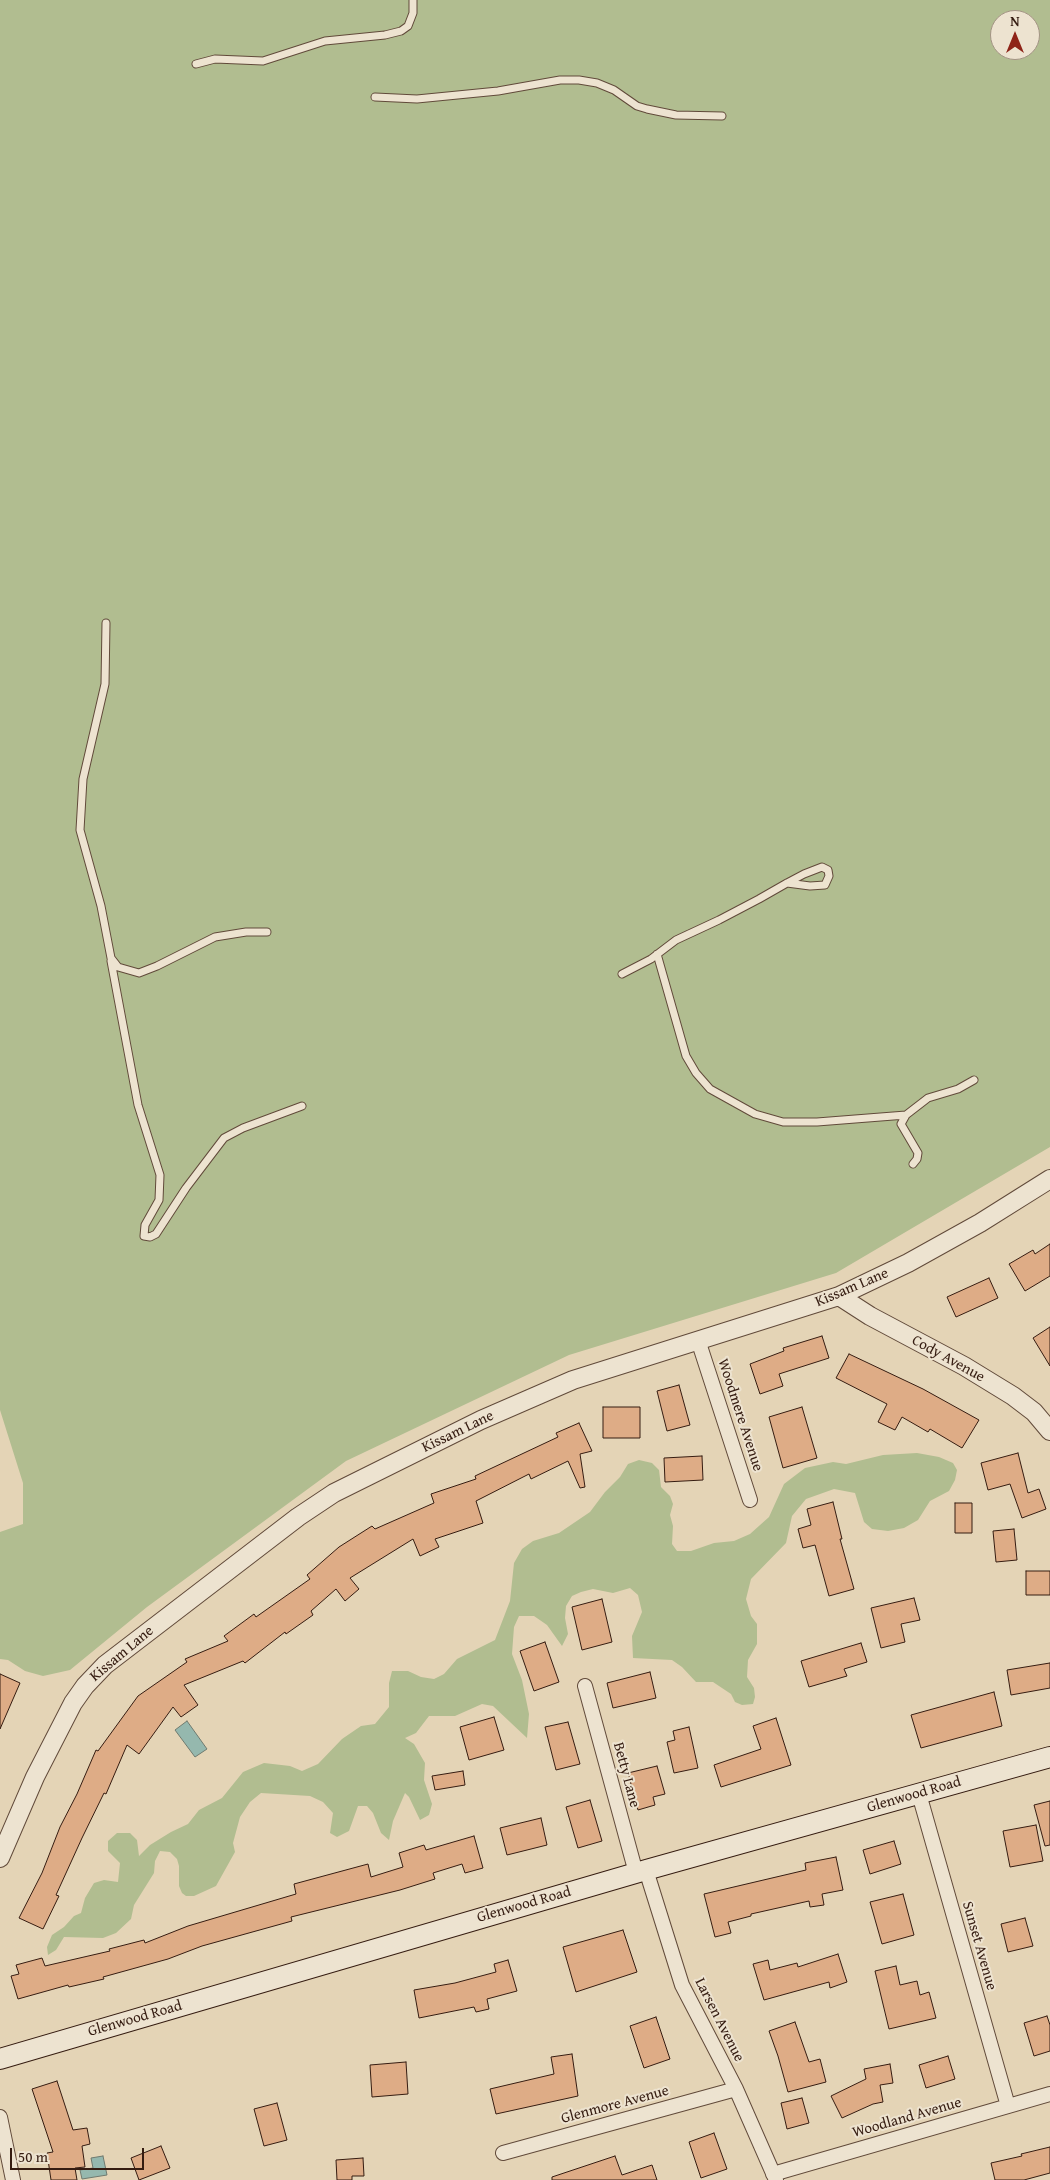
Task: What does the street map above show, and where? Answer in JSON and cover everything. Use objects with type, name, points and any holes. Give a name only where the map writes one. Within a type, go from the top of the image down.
[{"type":"main road","name":"Glenwood Road","points":[[0,2059],[641,1872],[1050,1757]]},
{"type":"street","name":"Kissam Lane","points":[[0,1858],[35,1778],[73,1703],[85,1686],[105,1665],[298,1517],[334,1493],[481,1420],[573,1380],[839,1296],[908,1263],[980,1223],[1050,1179]]},
{"type":"street","name":"Cody Avenue","points":[[839,1296],[870,1316],[964,1366],[1013,1396],[1034,1412],[1050,1431]]},
{"type":"street","name":"Woodmere Avenue","points":[[698,1340],[750,1500]]},
{"type":"street","name":"Betty Lane","points":[[585,1686],[641,1872]]},
{"type":"street","name":"Sunset Avenue","points":[[919,1794],[1008,2106]]},
{"type":"street","name":"Larsen Avenue","points":[[641,1872],[682,1985],[736,2089],[774,2177]]},
{"type":"street","name":"Glenmore Avenue","points":[[503,2153],[736,2089]]},
{"type":"street","name":"Woodland Avenue","points":[[774,2177],[1050,2094]]},
{"type":"street","points":[[0,2117],[13,2180]]},
{"type":"lane","points":[[196,64],[215,59],[263,61],[325,41],[385,35],[401,31],[408,26],[413,13],[413,0]]},
{"type":"lane","points":[[375,97],[417,99],[498,92],[560,80],[579,80],[614,90],[637,106],[647,109],[681,116],[722,116]]},
{"type":"lane","points":[[106,623],[105,684],[83,779],[80,830],[101,906],[138,1105],[160,1175],[160,1200],[145,1226],[144,1236],[150,1237],[156,1234],[186,1188],[224,1138],[251,1124],[302,1106]]},
{"type":"lane","points":[[622,974],[651,960],[676,940],[727,916],[787,883],[822,867],[828,870],[829,876],[825,885],[810,886],[787,883]]},
{"type":"lane","points":[[111,958],[118,968],[139,972],[157,966],[215,937],[246,932],[267,932]]},
{"type":"lane","points":[[657,954],[686,1056],[696,1073],[710,1090],[755,1114],[783,1122],[817,1122],[906,1115]]},
{"type":"lane","points":[[913,1164],[917,1159],[918,1153],[900,1124],[906,1115],[928,1098],[958,1089],[974,1080]]},
{"type":"green space","points":[[0,0],[1050,0],[1050,1147],[836,1273],[569,1355],[346,1461],[147,1607],[70,1670],[43,1676],[25,1671],[8,1660],[0,1659],[0,1532],[23,1524],[23,1483],[0,1410]]},
{"type":"green space","points":[[917,1453],[939,1457],[953,1463],[957,1470],[955,1480],[949,1491],[930,1501],[918,1520],[904,1528],[888,1531],[872,1529],[864,1522],[855,1493],[834,1489],[806,1499],[792,1516],[786,1543],[751,1579],[746,1599],[751,1616],[757,1624],[757,1644],[748,1660],[747,1677],[754,1688],[755,1697],[753,1704],[742,1705],[735,1702],[731,1694],[713,1682],[696,1682],[682,1667],[672,1660],[633,1658],[632,1636],[642,1612],[638,1595],[630,1588],[613,1593],[593,1589],[581,1592],[572,1596],[566,1606],[565,1618],[568,1634],[562,1646],[547,1625],[534,1616],[519,1616],[514,1627],[512,1654],[522,1680],[529,1714],[527,1738],[493,1706],[482,1704],[455,1716],[429,1716],[416,1733],[405,1738],[414,1744],[425,1763],[424,1780],[432,1804],[429,1815],[420,1820],[409,1797],[405,1793],[393,1821],[389,1840],[381,1833],[373,1813],[367,1806],[358,1806],[349,1831],[337,1837],[330,1833],[333,1813],[323,1802],[310,1796],[261,1793],[250,1802],[240,1817],[233,1843],[235,1852],[216,1886],[194,1896],[186,1896],[182,1893],[179,1886],[177,1859],[170,1852],[160,1851],[155,1861],[154,1873],[134,1905],[131,1919],[116,1933],[103,1938],[64,1937],[56,1950],[48,1955],[47,1947],[52,1935],[64,1927],[74,1916],[81,1913],[85,1898],[94,1883],[104,1880],[118,1882],[120,1863],[108,1851],[108,1841],[117,1833],[130,1833],[137,1840],[139,1856],[150,1845],[188,1824],[199,1810],[222,1798],[243,1772],[264,1763],[290,1766],[302,1771],[318,1764],[342,1739],[361,1726],[375,1724],[389,1707],[389,1683],[392,1671],[408,1671],[421,1677],[434,1679],[444,1674],[457,1659],[495,1640],[510,1601],[514,1563],[522,1549],[533,1541],[559,1533],[590,1512],[605,1492],[620,1477],[628,1464],[639,1460],[652,1463],[659,1470],[661,1487],[670,1496],[673,1504],[670,1515],[673,1526],[672,1544],[677,1551],[691,1551],[714,1543],[734,1541],[750,1534],[769,1517],[784,1484],[805,1468],[833,1462],[846,1464],[883,1455]]},
{"type":"water","points":[[187,1721],[207,1749],[195,1757],[175,1730]]},
{"type":"water","points":[[103,2156],[107,2175],[82,2179],[80,2170],[93,2168],[91,2158]]},
{"type":"building","points":[[1050,1244],[1050,1276],[1025,1291],[1009,1264],[1033,1250],[1035,1254]]},
{"type":"building","points":[[989,1278],[998,1298],[956,1317],[947,1297]]},
{"type":"building","points":[[1050,1327],[1050,1366],[1033,1338]]},
{"type":"building","points":[[822,1336],[829,1358],[779,1374],[783,1386],[760,1394],[750,1364],[784,1351],[783,1348]]},
{"type":"building","points":[[849,1354],[923,1389],[979,1420],[962,1448],[930,1429],[928,1432],[902,1417],[895,1430],[878,1422],[887,1404],[836,1378]]},
{"type":"building","points":[[679,1385],[690,1425],[667,1431],[657,1391]]},
{"type":"building","points":[[603,1407],[640,1407],[640,1438],[603,1438]]},
{"type":"building","points":[[802,1407],[817,1458],[783,1468],[769,1417]]},
{"type":"building","points":[[579,1423],[592,1451],[580,1454],[585,1487],[580,1488],[568,1461],[531,1479],[529,1474],[476,1501],[483,1523],[435,1539],[439,1547],[420,1556],[413,1539],[350,1578],[359,1589],[345,1601],[336,1589],[311,1611],[313,1615],[286,1634],[285,1632],[245,1663],[243,1661],[184,1685],[198,1705],[181,1717],[173,1707],[139,1754],[127,1745],[106,1794],[104,1793],[82,1838],[56,1895],[59,1896],[43,1929],[19,1918],[42,1873],[60,1827],[96,1750],[98,1751],[138,1696],[187,1662],[185,1659],[228,1641],[224,1636],[254,1614],[256,1617],[310,1579],[307,1575],[339,1547],[372,1526],[375,1529],[434,1503],[431,1494],[476,1479],[475,1476],[558,1437],[556,1433]]},
{"type":"building","points":[[1018,1453],[1028,1493],[1039,1489],[1046,1509],[1022,1518],[1010,1484],[988,1490],[981,1463]]},
{"type":"building","points":[[702,1456],[703,1480],[665,1482],[664,1458]]},
{"type":"building","points":[[833,1502],[842,1539],[840,1539],[854,1589],[829,1596],[815,1545],[803,1548],[798,1529],[811,1525],[807,1509]]},
{"type":"building","points":[[955,1503],[972,1503],[972,1533],[955,1533]]},
{"type":"building","points":[[1014,1529],[1017,1560],[996,1562],[993,1531]]},
{"type":"building","points":[[1026,1571],[1050,1571],[1050,1595],[1026,1595]]},
{"type":"building","points":[[914,1598],[920,1620],[901,1624],[905,1642],[881,1648],[871,1608]]},
{"type":"building","points":[[602,1599],[612,1642],[582,1650],[572,1607]]},
{"type":"building","points":[[545,1642],[559,1682],[534,1691],[520,1651]]},
{"type":"building","points":[[861,1643],[867,1662],[844,1669],[847,1676],[809,1687],[801,1661]]},
{"type":"building","points":[[1050,1663],[1050,1688],[1011,1695],[1007,1670]]},
{"type":"building","points":[[650,1672],[656,1698],[613,1708],[607,1683]]},
{"type":"building","points":[[0,1674],[20,1683],[0,1729]]},
{"type":"building","points":[[994,1692],[1002,1726],[921,1748],[911,1715]]},
{"type":"building","points":[[494,1717],[504,1750],[469,1760],[460,1727]]},
{"type":"building","points":[[776,1718],[791,1765],[721,1787],[714,1765],[761,1749],[753,1726]]},
{"type":"building","points":[[568,1722],[580,1764],[556,1770],[545,1727]]},
{"type":"building","points":[[689,1727],[698,1768],[674,1773],[667,1742],[675,1740],[673,1731]]},
{"type":"building","points":[[657,1766],[665,1794],[653,1797],[655,1805],[638,1810],[628,1773]]},
{"type":"building","points":[[463,1771],[465,1785],[435,1790],[432,1776]]},
{"type":"building","points":[[590,1800],[602,1841],[578,1848],[566,1807]]},
{"type":"building","points":[[1050,1801],[1050,1845],[1045,1846],[1034,1805]]},
{"type":"building","points":[[541,1818],[547,1845],[507,1855],[500,1828]]},
{"type":"building","points":[[1036,1825],[1043,1861],[1010,1867],[1003,1831]]},
{"type":"building","points":[[474,1836],[483,1868],[465,1873],[462,1864],[433,1873],[435,1879],[400,1890],[291,1917],[292,1921],[202,1946],[168,1959],[103,1977],[104,1979],[69,1987],[68,1985],[18,1999],[11,1976],[19,1974],[16,1965],[42,1958],[45,1966],[110,1951],[109,1949],[144,1940],[145,1943],[188,1926],[296,1894],[294,1884],[368,1864],[371,1877],[403,1867],[399,1853],[424,1845],[426,1850]]},
{"type":"building","points":[[894,1841],[901,1864],[870,1874],[863,1850]]},
{"type":"building","points":[[836,1857],[843,1890],[822,1894],[824,1905],[810,1907],[809,1901],[751,1914],[751,1916],[728,1922],[731,1933],[715,1937],[704,1894],[806,1870],[805,1863]]},
{"type":"building","points":[[903,1894],[914,1935],[882,1944],[870,1902]]},
{"type":"building","points":[[1025,1918],[1033,1946],[1008,1952],[1001,1924]]},
{"type":"building","points":[[623,1930],[637,1972],[576,1992],[563,1947]]},
{"type":"building","points":[[838,1954],[847,1982],[830,1988],[829,1982],[764,2000],[753,1964],[768,1960],[770,1970],[797,1963],[798,1967]]},
{"type":"building","points":[[508,1960],[517,1991],[487,1999],[489,2009],[476,2012],[474,2007],[419,2018],[414,1990],[455,1983],[496,1972],[494,1964]]},
{"type":"building","points":[[896,1966],[900,1985],[917,1981],[920,1995],[929,1992],[936,2018],[889,2029],[875,1971]]},
{"type":"building","points":[[1047,2016],[1050,2025],[1050,2051],[1034,2056],[1024,2023]]},
{"type":"building","points":[[656,2017],[670,2059],[644,2068],[630,2026]]},
{"type":"building","points":[[795,2022],[809,2062],[820,2059],[826,2082],[788,2092],[769,2031]]},
{"type":"building","points":[[572,2054],[578,2096],[496,2114],[490,2089],[554,2074],[551,2057]]},
{"type":"building","points":[[948,2056],[955,2079],[926,2088],[919,2065]]},
{"type":"building","points":[[406,2062],[408,2094],[372,2097],[370,2065]]},
{"type":"building","points":[[890,2064],[893,2083],[880,2085],[883,2102],[873,2104],[842,2118],[831,2096],[866,2079],[864,2069]]},
{"type":"building","points":[[57,2081],[73,2130],[87,2128],[90,2144],[82,2146],[85,2167],[75,2168],[77,2180],[51,2180],[47,2153],[53,2152],[32,2089]]},
{"type":"building","points":[[802,2098],[809,2123],[787,2129],[781,2103]]},
{"type":"building","points":[[277,2103],[287,2140],[264,2146],[254,2109]]},
{"type":"building","points":[[714,2133],[727,2169],[701,2178],[689,2142]]},
{"type":"building","points":[[161,2146],[170,2168],[139,2180],[131,2158]]},
{"type":"building","points":[[1050,2147],[1050,2173],[1024,2180],[995,2180],[991,2163]]},
{"type":"building","points":[[615,2156],[622,2175],[652,2165],[657,2180],[552,2180],[552,2177]]},
{"type":"building","points":[[363,2158],[364,2176],[352,2176],[352,2180],[337,2180],[336,2160]]}]
